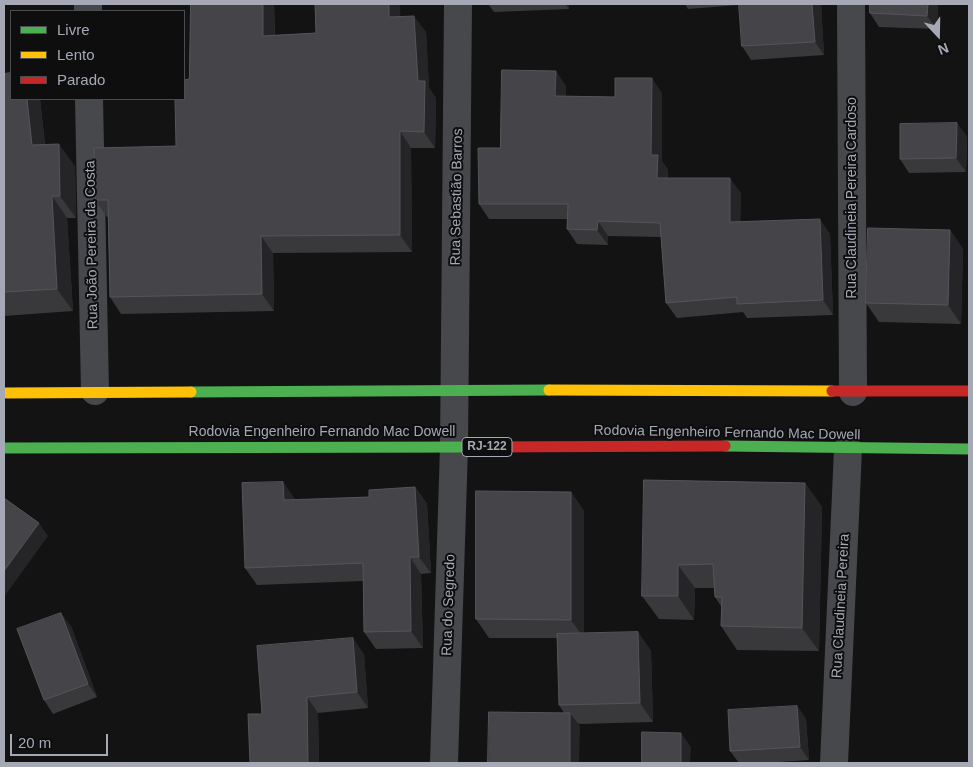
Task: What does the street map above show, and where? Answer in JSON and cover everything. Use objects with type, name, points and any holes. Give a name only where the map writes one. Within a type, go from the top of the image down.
[{"type":"main road","points":[[4,393],[455,390],[969,391]]},
{"type":"main road","name":"Rodovia Engenheiro Fernando Mac Dowell","points":[[4,448],[766,446],[848,449],[969,448]]},
{"type":"street","name":"Rua Sebastião Barros","points":[[454,447],[458,4]]},
{"type":"street","name":"Rua Claudineia Pereira Cardoso","points":[[851,4],[853,392]]},
{"type":"street","name":"Rua João Pereira da Costa","points":[[89,100],[95,391]]},
{"type":"street","name":"Rua do Segredo","points":[[444,763],[454,447]]},
{"type":"street","name":"Rua Claudineia Pereira","points":[[834,763],[848,449]]},
{"type":"building","points":[[191,4],[263,4],[263,36],[316,33],[315,4],[389,4],[389,17],[414,16],[418,81],[425,81],[424,132],[400,131],[400,235],[261,236],[262,294],[110,297],[108,200],[95,200],[94,148],[176,146],[175,100],[185,100],[185,80],[189,79]]},
{"type":"building","points":[[739,4],[812,4],[815,42],[742,46]]},
{"type":"building","points":[[870,4],[928,4],[927,16],[870,13]]},
{"type":"building","points":[[502,70],[556,71],[555,96],[615,97],[615,78],[652,78],[651,155],[658,155],[657,178],[730,178],[730,222],[820,219],[823,300],[737,304],[737,297],[666,303],[660,223],[598,221],[597,230],[567,229],[568,204],[479,204],[478,148],[500,148]]},
{"type":"building","points":[[10,73],[10,100],[27,100],[32,145],[59,144],[60,196],[52,196],[57,289],[4,292],[4,74]]},
{"type":"building","points":[[957,123],[956,158],[900,159],[900,124]]},
{"type":"building","points":[[868,228],[950,230],[948,305],[866,303]]},
{"type":"building","points":[[644,480],[805,483],[802,628],[721,626],[722,597],[715,597],[713,564],[678,565],[678,596],[642,596]]},
{"type":"building","points":[[283,482],[284,500],[369,497],[369,490],[415,487],[419,557],[410,557],[411,631],[364,632],[363,563],[245,568],[242,483]]},
{"type":"building","points":[[476,491],[571,492],[571,620],[476,619]]},
{"type":"building","points":[[4,498],[39,523],[4,571]]},
{"type":"building","points":[[61,613],[88,684],[44,700],[17,629]]},
{"type":"building","points":[[638,632],[640,703],[559,705],[557,634]]},
{"type":"building","points":[[353,638],[357,692],[307,697],[308,763],[250,763],[248,714],[262,714],[257,646]]},
{"type":"building","points":[[797,706],[800,747],[730,751],[728,710]]},
{"type":"building","points":[[489,712],[570,713],[570,763],[488,763]]},
{"type":"building","points":[[642,732],[681,733],[681,763],[642,763]]},
{"type":"traffic: fast","points":[[191,392],[549,390]]},
{"type":"traffic: fast","points":[[725,446],[969,449]]},
{"type":"traffic: fast","points":[[4,448],[480,447]]},
{"type":"traffic: slow","points":[[549,390],[832,391]]},
{"type":"traffic: slow","points":[[4,393],[191,392]]},
{"type":"traffic: jam","points":[[832,391],[969,391]]},
{"type":"traffic: jam","points":[[480,447],[725,446]]}]
